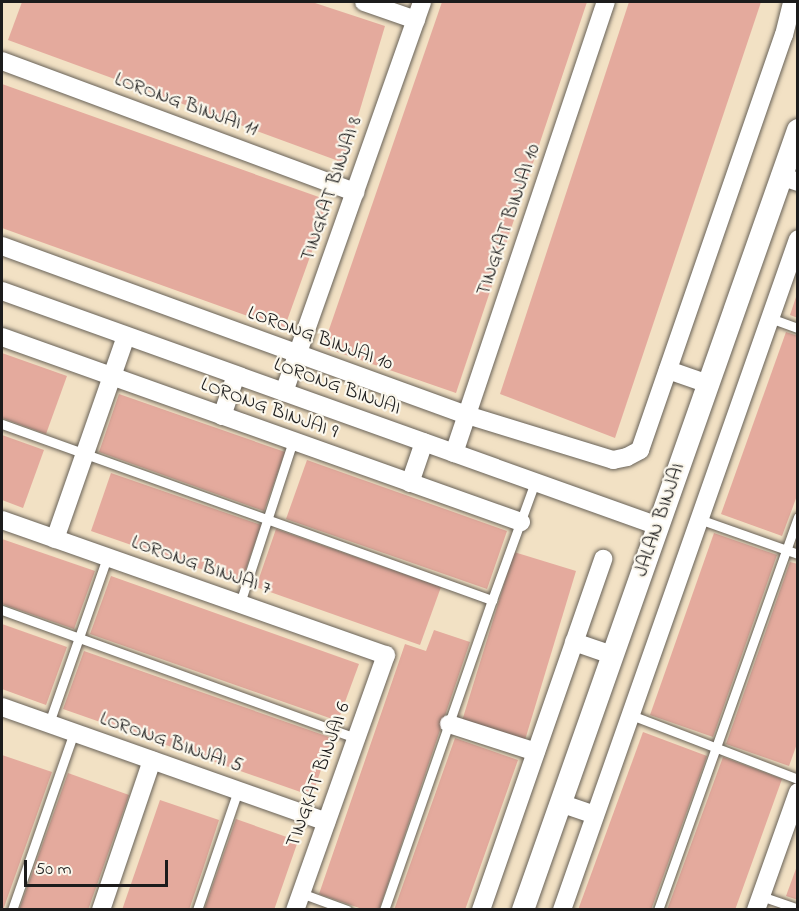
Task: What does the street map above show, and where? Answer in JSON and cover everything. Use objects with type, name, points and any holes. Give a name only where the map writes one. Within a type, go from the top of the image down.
[{"type":"street","points":[[364,2],[416,20]]},
{"type":"street","name":"TINGKAT BINJAI 8","points":[[284,393],[422,2]]},
{"type":"street","name":"TINGKAT BINJAI 10","points":[[454,453],[606,2]]},
{"type":"street","points":[[708,384],[668,370],[780,46],[792,2]]},
{"type":"street","name":"LORONG BINJAI 11","points":[[2,61],[355,192]]},
{"type":"street","name":"JALAN BINJAI","points":[[523,909],[708,384],[789,179],[798,130]]},
{"type":"street","points":[[562,909],[798,239]]},
{"type":"street","name":"LORONG BINJAI 10","points":[[2,246],[297,356],[467,416],[614,460],[627,457],[640,450],[668,370]]},
{"type":"street","name":"LORONG BINJAI","points":[[2,291],[658,526]]},
{"type":"street","points":[[56,539],[126,336]]},
{"type":"street","name":"LORONG BINJAI 9","points":[[2,337],[521,522]]},
{"type":"street","points":[[222,416],[236,375]]},
{"type":"street","points":[[410,483],[424,442]]},
{"type":"street","name":"LORONG BINJAI 7","points":[[2,520],[386,655]]},
{"type":"street","points":[[481,909],[603,559]]},
{"type":"street","points":[[574,642],[612,655]]},
{"type":"street","name":"TINGKAT BINJAI 6","points":[[298,901],[386,655]]},
{"type":"street","name":"LORONG BINJAI 5","points":[[2,707],[326,822]]},
{"type":"street","points":[[449,724],[536,752]]},
{"type":"street","points":[[101,909],[152,760]]},
{"type":"street","points":[[560,803],[595,815]]},
{"type":"street","points":[[759,903],[796,804]]},
{"type":"lane","points":[[770,318],[798,328]]},
{"type":"lane","points":[[2,424],[492,600]]},
{"type":"lane","points":[[240,603],[293,441]]},
{"type":"lane","points":[[384,909],[534,482]]},
{"type":"lane","points":[[658,909],[798,517]]},
{"type":"lane","points":[[699,519],[798,554]]},
{"type":"lane","points":[[49,723],[107,557]]},
{"type":"lane","points":[[2,610],[356,738]]},
{"type":"lane","points":[[631,715],[798,779]]},
{"type":"lane","points":[[12,909],[74,732]]},
{"type":"lane","points":[[197,909],[238,790]]},
{"type":"lane","points":[[298,901],[347,909]]},
{"type":"lane","points":[[759,903],[798,909]]},
{"type":"building","points":[[22,2],[312,2],[385,26],[344,163],[8,40]]},
{"type":"building","points":[[442,2],[587,2],[456,393],[323,347]]},
{"type":"building","points":[[629,2],[761,2],[615,438],[500,394]]},
{"type":"building","points":[[2,84],[330,201],[284,329],[2,228]]},
{"type":"building","points":[[798,294],[798,318],[790,315]]},
{"type":"building","points":[[786,332],[798,336],[798,493],[782,536],[721,514]]},
{"type":"building","points":[[2,353],[67,376],[46,434],[2,418]]},
{"type":"building","points":[[119,394],[285,452],[264,511],[99,452]]},
{"type":"building","points":[[2,435],[44,450],[23,508],[2,500]]},
{"type":"building","points":[[307,460],[507,531],[487,589],[286,519]]},
{"type":"building","points":[[111,473],[261,525],[241,583],[91,531]]},
{"type":"building","points":[[276,529],[441,587],[420,645],[256,587]]},
{"type":"building","points":[[714,533],[777,555],[713,737],[650,715]]},
{"type":"building","points":[[2,539],[95,571],[74,629],[2,604]]},
{"type":"building","points":[[514,552],[576,571],[525,740],[462,721]]},
{"type":"building","points":[[790,562],[798,564],[798,741],[789,766],[726,744]]},
{"type":"building","points":[[111,576],[359,664],[338,721],[90,634]]},
{"type":"building","points":[[2,624],[67,647],[46,705],[2,689]]},
{"type":"building","points":[[434,630],[470,642],[379,910],[365,910],[319,894],[405,644],[426,651]]},
{"type":"building","points":[[84,651],[332,738],[312,796],[63,709]]},
{"type":"building","points":[[643,732],[707,756],[651,910],[578,910]]},
{"type":"building","points":[[455,738],[518,760],[465,910],[394,910]]},
{"type":"building","points":[[2,755],[52,772],[3,910],[2,910]]},
{"type":"building","points":[[723,757],[782,779],[735,910],[667,910]]},
{"type":"building","points":[[68,773],[129,795],[88,910],[19,910]]},
{"type":"building","points":[[160,800],[219,820],[189,910],[122,910]]},
{"type":"building","points":[[236,819],[298,841],[274,910],[204,910]]},
{"type":"building","points":[[798,866],[798,900],[786,896]]}]
